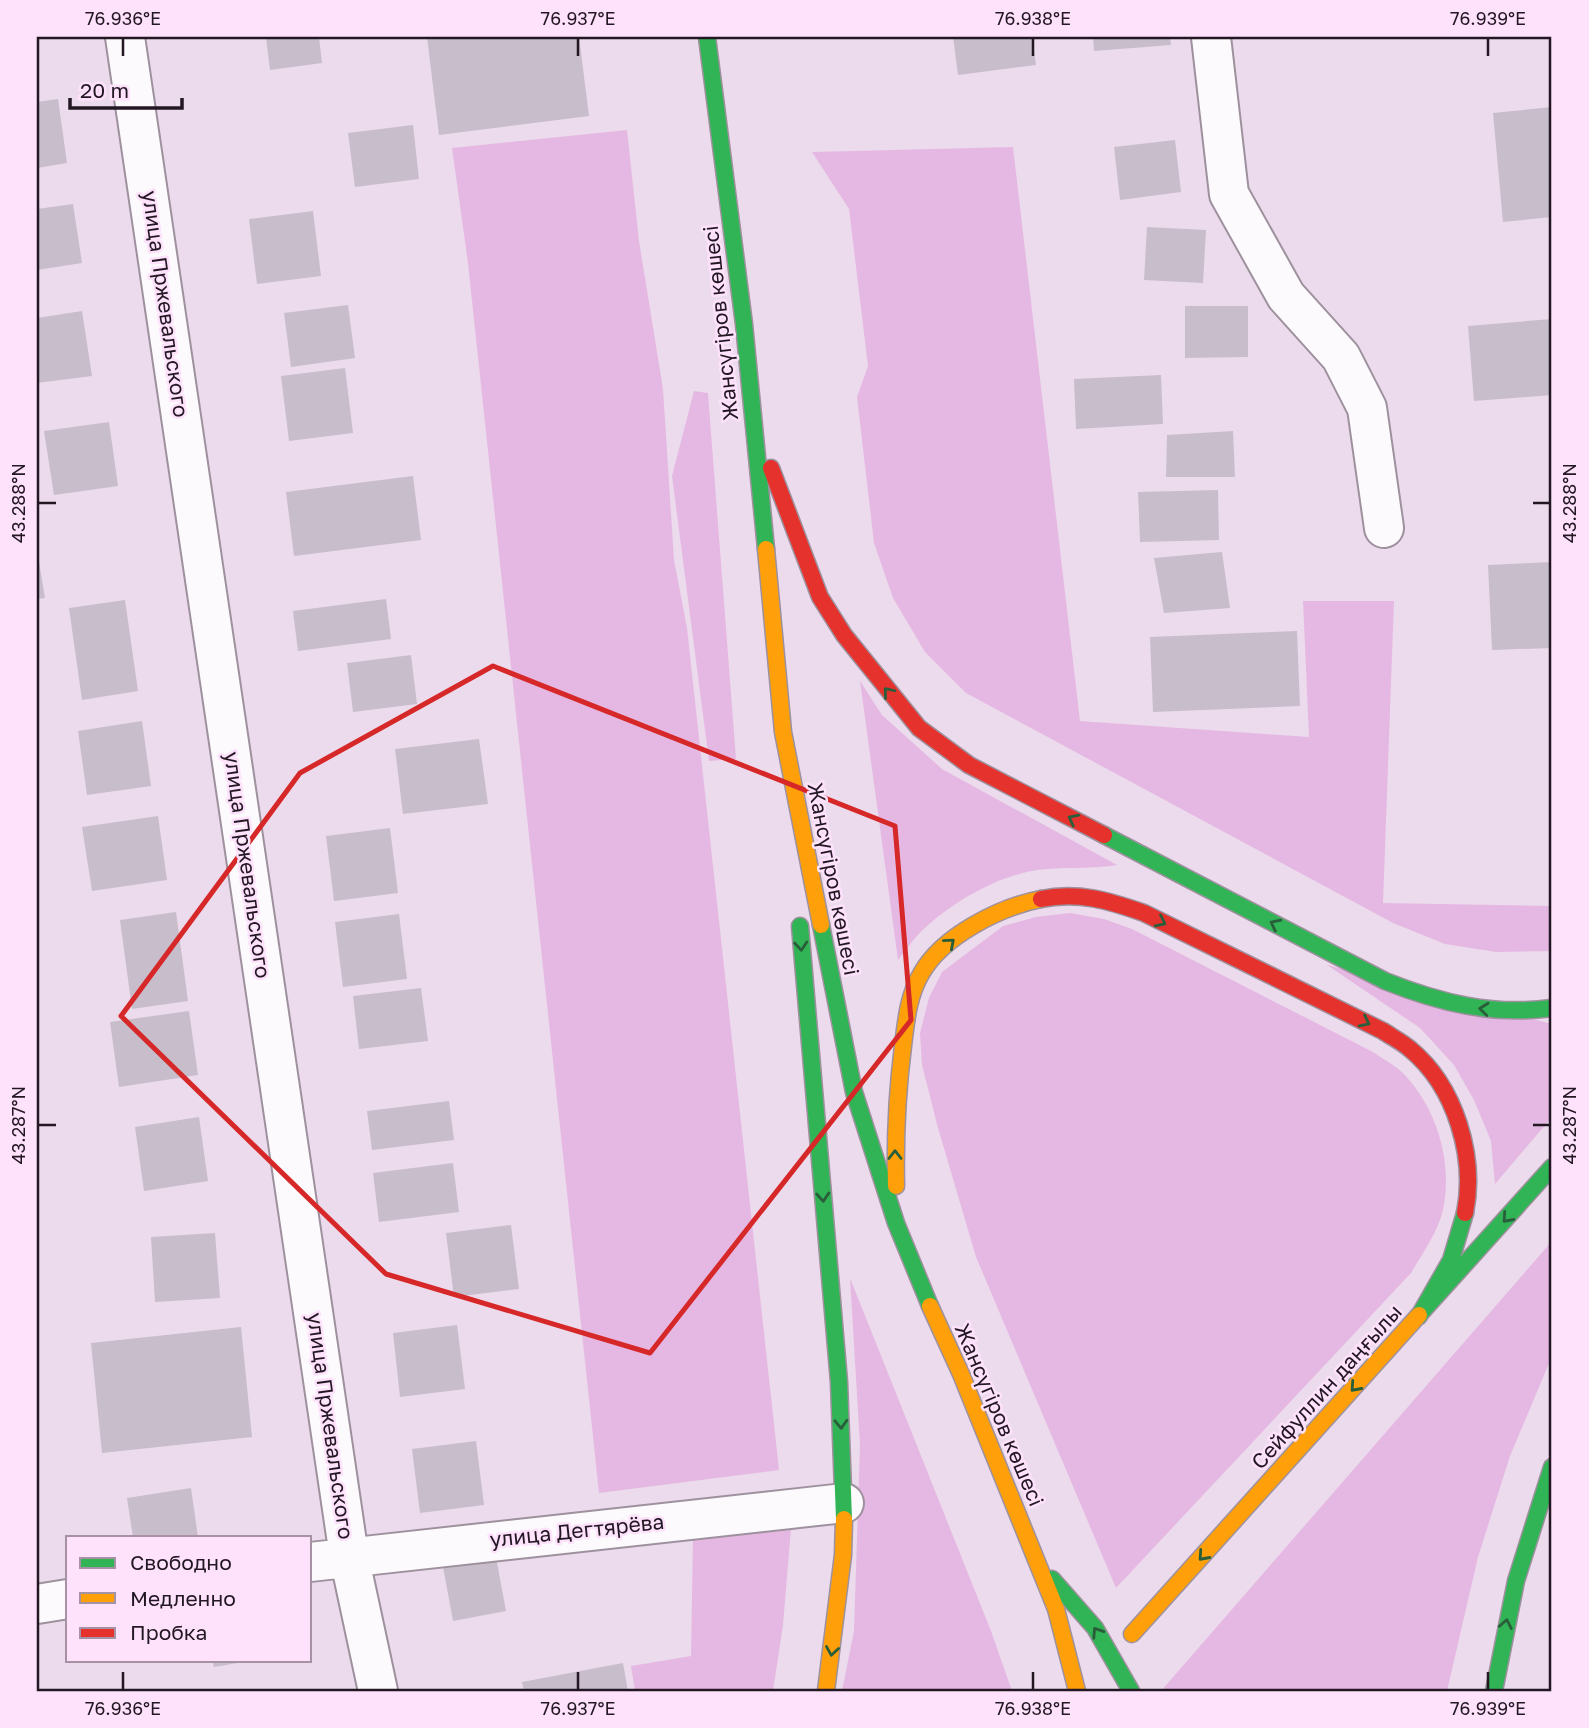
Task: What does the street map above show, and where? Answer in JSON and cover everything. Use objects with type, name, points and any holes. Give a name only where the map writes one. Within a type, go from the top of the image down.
[{"type":"main road","name":"Жансүгіров көшесі","points":[[707,37],[744,324],[783,732],[854,1092],[896,1223],[961,1374],[1056,1609],[1077,1691]]},
{"type":"main road","points":[[752,413],[820,597],[844,635],[919,728],[969,765],[1385,981],[1417,995],[1454,1006],[1537,1011],[1552,1008]]},
{"type":"main road","points":[[783,732],[796,884]]},
{"type":"main road","points":[[896,1223],[895,1105],[908,1005],[918,977],[934,957],[986,916],[1026,901],[1063,895],[1108,900],[1144,913],[1383,1031],[1412,1051],[1435,1079],[1452,1108],[1466,1148],[1469,1184],[1458,1241],[1447,1269],[1419,1316]]},
{"type":"main road","points":[[798,912],[839,1382],[844,1503],[843,1555],[825,1691]]},
{"type":"main road","name":"Сейфуллин даңғылы","points":[[1132,1634],[1552,1167]]},
{"type":"main road","points":[[1496,1686],[1516,1581],[1552,1467]]},
{"type":"main road","points":[[1037,1562],[1095,1628],[1131,1691]]},
{"type":"street","name":"улица Пржевальского","points":[[125,37],[349,1556],[378,1691]]},
{"type":"street","points":[[1211,37],[1229,194],[1286,296],[1341,357],[1367,408],[1384,528]]},
{"type":"street","name":"улица Дегтярёва","points":[[312,1562],[844,1503]]},
{"type":"street","points":[[37,1604],[66,1599]]},
{"type":"highlighted area","points":[[493,666],[895,826],[911,1020],[650,1353],[386,1274],[121,1016],[300,773]]},
{"type":"shaded area","points":[[627,130],[639,241],[663,389],[674,560],[687,628],[779,1470],[599,1493],[468,263],[452,148]]},
{"type":"shaded area","points":[[1013,147],[1080,721],[1309,737],[1303,601],[1394,601],[1383,903],[1552,906],[1552,951],[1496,952],[1445,944],[1393,923],[966,693],[925,652],[893,598],[874,543],[857,397],[868,366],[849,209],[812,152]]},
{"type":"shaded area","points":[[694,391],[708,393],[736,759],[709,761],[672,476]]},
{"type":"shaded area","points":[[860,681],[882,715],[942,769],[1117,865],[1031,871],[998,881],[967,897],[938,917],[918,934],[898,960]]},
{"type":"shaded area","points":[[1070,913],[1104,919],[1132,929],[1373,1052],[1393,1065],[1416,1088],[1425,1103],[1440,1137],[1446,1173],[1441,1218],[1411,1273],[1116,1588],[976,1257],[922,1065],[920,1033],[929,998],[942,972],[1003,926],[1036,917]]},
{"type":"shaded area","points":[[1327,965],[1552,1024],[1552,1117],[1495,1184],[1491,1141],[1474,1100],[1454,1065],[1420,1028]]},
{"type":"shaded area","points":[[1552,1241],[1552,1356],[1510,1456],[1478,1557],[1447,1691],[1161,1691]]},
{"type":"shaded area","points":[[850,1278],[991,1631],[1012,1691],[842,1691],[854,1631],[860,1445]]},
{"type":"shaded area","points":[[791,1529],[783,1625],[773,1691],[635,1691],[631,1666],[691,1656],[693,1536]]},
{"type":"building","points":[[266,37],[319,37],[322,63],[270,70]]},
{"type":"building","points":[[427,37],[579,37],[589,116],[439,135]]},
{"type":"building","points":[[953,37],[1032,37],[1036,65],[958,75]]},
{"type":"building","points":[[1093,37],[1170,37],[1171,45],[1094,51]]},
{"type":"building","points":[[58,99],[67,163],[37,168],[37,102]]},
{"type":"building","points":[[1552,107],[1552,217],[1503,222],[1493,113]]},
{"type":"building","points":[[413,125],[419,179],[355,187],[348,133]]},
{"type":"building","points":[[1175,140],[1181,192],[1120,200],[1114,147]]},
{"type":"building","points":[[73,204],[82,263],[37,270],[37,209]]},
{"type":"building","points":[[313,211],[321,276],[257,284],[249,219]]},
{"type":"building","points":[[1147,227],[1206,230],[1203,283],[1144,280]]},
{"type":"building","points":[[348,305],[355,358],[291,367],[284,313]]},
{"type":"building","points":[[1185,306],[1248,306],[1248,357],[1185,358]]},
{"type":"building","points":[[82,311],[92,376],[37,383],[37,318]]},
{"type":"building","points":[[1552,319],[1552,395],[1474,401],[1468,326]]},
{"type":"building","points":[[345,368],[353,433],[289,441],[281,376]]},
{"type":"building","points":[[1161,375],[1163,424],[1076,429],[1074,379]]},
{"type":"building","points":[[109,422],[118,486],[54,495],[44,431]]},
{"type":"building","points":[[1233,431],[1235,477],[1166,477],[1167,435]]},
{"type":"building","points":[[413,476],[421,540],[294,556],[286,492]]},
{"type":"building","points":[[1218,490],[1219,540],[1140,542],[1138,492]]},
{"type":"building","points":[[37,550],[45,598],[37,599]]},
{"type":"building","points":[[1222,552],[1230,608],[1164,613],[1154,558]]},
{"type":"building","points":[[1552,562],[1552,648],[1492,650],[1488,565]]},
{"type":"building","points":[[386,599],[391,639],[298,651],[293,611]]},
{"type":"building","points":[[125,600],[138,691],[82,700],[69,608]]},
{"type":"building","points":[[1297,631],[1300,706],[1153,712],[1150,637]]},
{"type":"building","points":[[411,655],[417,704],[353,712],[347,663]]},
{"type":"building","points":[[142,721],[151,786],[87,795],[78,731]]},
{"type":"building","points":[[479,739],[488,804],[403,814],[395,749]]},
{"type":"building","points":[[158,816],[167,880],[92,891],[82,827]]},
{"type":"building","points":[[390,828],[398,893],[334,901],[326,836]]},
{"type":"building","points":[[176,912],[188,1001],[132,1009],[120,920]]},
{"type":"building","points":[[399,914],[407,979],[343,987],[335,922]]},
{"type":"building","points":[[421,988],[428,1041],[359,1049],[353,996]]},
{"type":"building","points":[[189,1011],[198,1075],[119,1087],[110,1022]]},
{"type":"building","points":[[449,1101],[454,1140],[372,1150],[367,1111]]},
{"type":"building","points":[[199,1117],[208,1181],[144,1191],[135,1127]]},
{"type":"building","points":[[453,1163],[459,1212],[379,1222],[373,1173]]},
{"type":"building","points":[[511,1225],[519,1289],[454,1297],[446,1233]]},
{"type":"building","points":[[215,1233],[220,1298],[155,1302],[151,1237]]},
{"type":"building","points":[[457,1325],[465,1389],[400,1397],[393,1333]]},
{"type":"building","points":[[241,1327],[252,1437],[102,1453],[91,1343]]},
{"type":"building","points":[[476,1441],[484,1505],[420,1513],[412,1449]]},
{"type":"building","points":[[191,1488],[198,1536],[133,1536],[127,1498]]},
{"type":"building","points":[[496,1557],[506,1611],[453,1621],[443,1567]]},
{"type":"building","points":[[213,1662],[243,1662],[214,1667]]},
{"type":"building","points":[[623,1663],[628,1691],[524,1691],[522,1682]]},
{"type":"traffic: fast","points":[[707,37],[744,324],[766,549]]},
{"type":"traffic: fast","points":[[1104,835],[1385,981],[1426,996],[1467,1006],[1509,1010],[1552,1008]]},
{"type":"traffic: fast","points":[[821,925],[854,1092],[896,1223],[930,1306]]},
{"type":"traffic: fast","points":[[800,926],[839,1382],[844,1519]]},
{"type":"traffic: fast","points":[[1419,1315],[1552,1167]]},
{"type":"traffic: fast","points":[[1419,1316],[1451,1260],[1465,1213]]},
{"type":"traffic: fast","points":[[1494,1691],[1516,1581],[1552,1467]]},
{"type":"traffic: fast","points":[[1052,1579],[1095,1628],[1131,1691]]},
{"type":"traffic: slow","points":[[766,549],[783,732],[821,925]]},
{"type":"traffic: slow","points":[[896,1186],[901,1064],[908,1009],[921,974],[943,947],[974,925],[1008,909],[1041,899]]},
{"type":"traffic: slow","points":[[930,1306],[961,1374],[1056,1609],[1077,1691]]},
{"type":"traffic: slow","points":[[1132,1634],[1419,1315]]},
{"type":"traffic: slow","points":[[826,1691],[843,1555],[844,1519]]},
{"type":"traffic: jam","points":[[771,468],[820,597],[844,635],[919,728],[969,765],[1104,835]]},
{"type":"traffic: jam","points":[[1041,899],[1081,897],[1106,901],[1144,913],[1383,1031],[1407,1046],[1440,1083],[1459,1124],[1468,1169],[1465,1213]]}]
